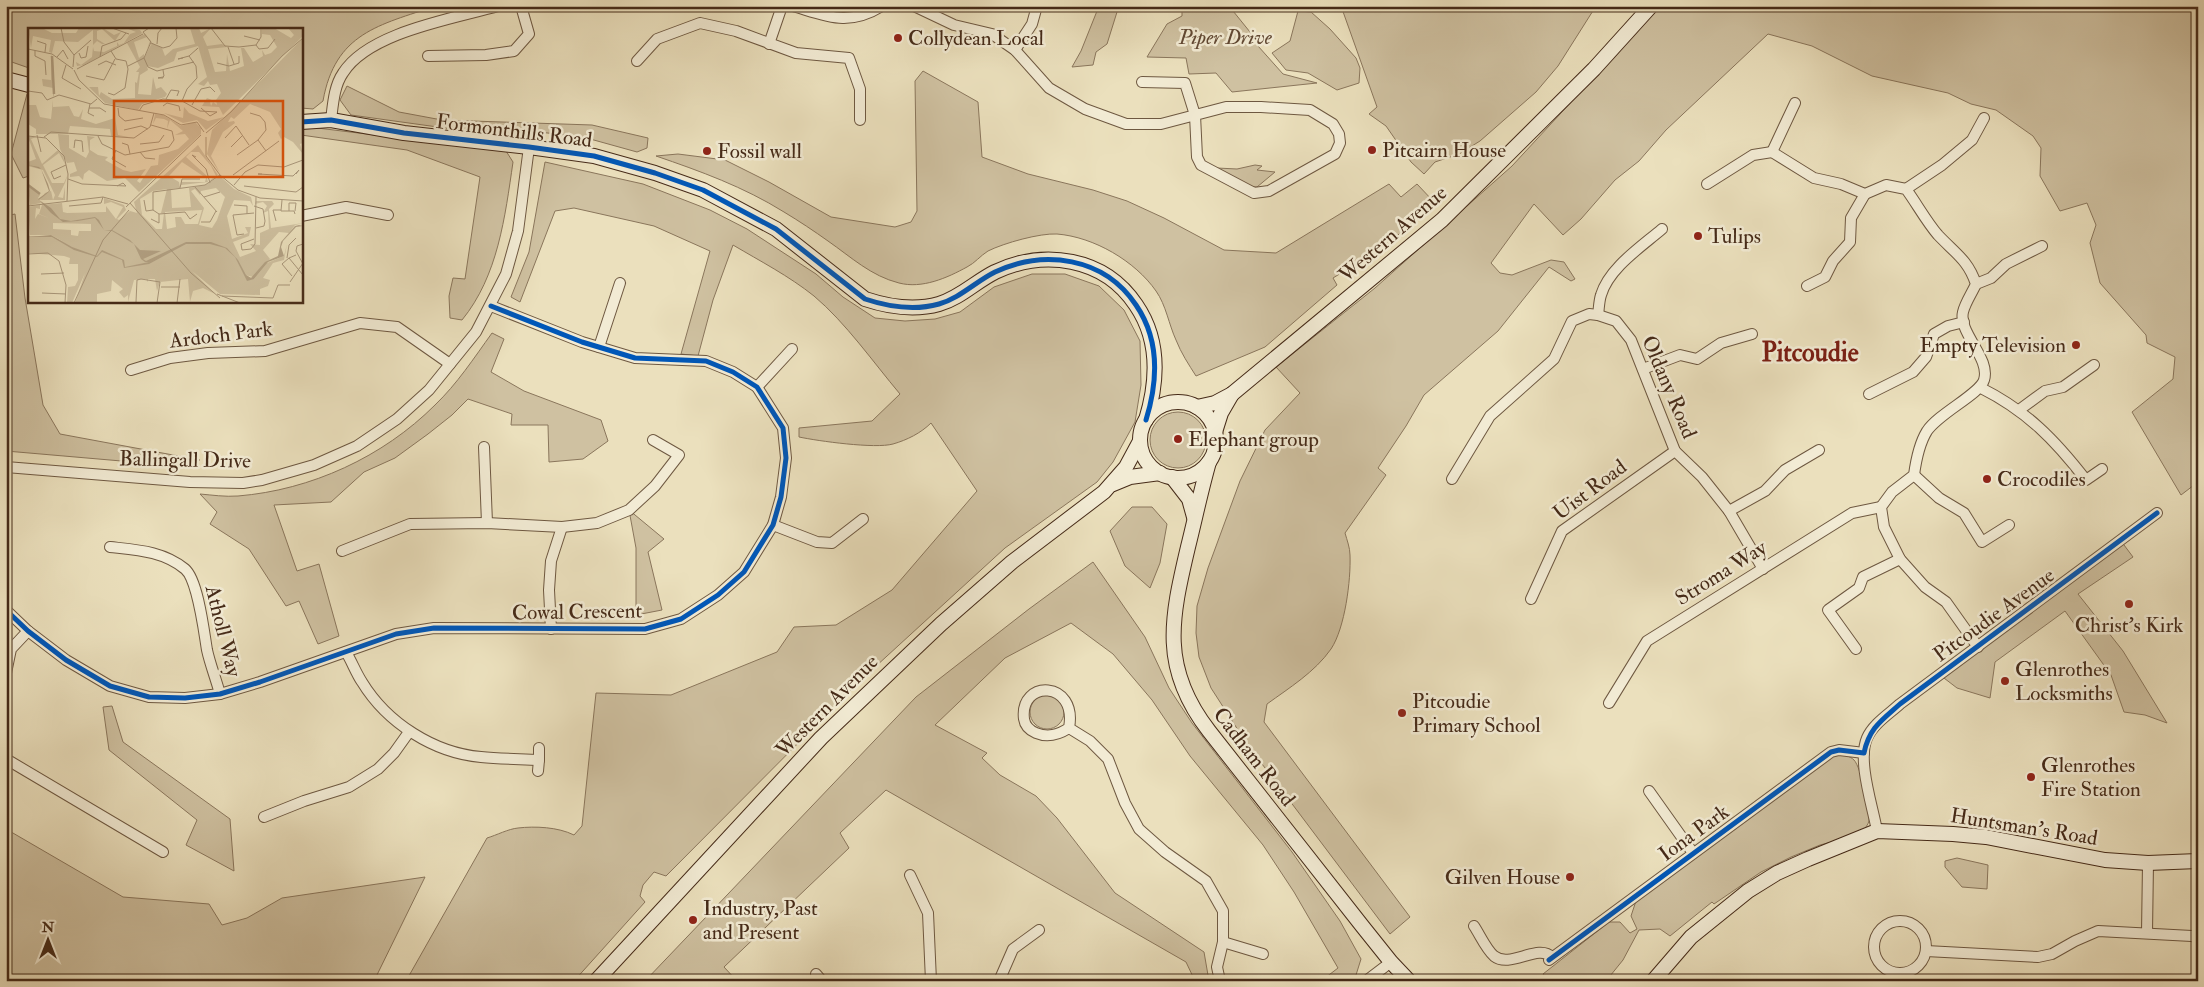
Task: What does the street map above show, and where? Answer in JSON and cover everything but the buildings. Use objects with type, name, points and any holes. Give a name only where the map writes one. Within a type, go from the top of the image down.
[{"type":"street","points":[[331,120],[334,95],[343,73],[358,57],[378,42],[409,31],[498,6]]},
{"type":"street","points":[[428,56],[486,55],[514,51],[529,34],[521,6]]},
{"type":"street","points":[[769,44],[782,6]]},
{"type":"street","points":[[793,6],[832,18],[849,20],[882,6]]},
{"type":"street","points":[[914,6],[954,26],[992,34],[1015,50],[1049,88],[1084,109],[1126,124],[1161,124],[1195,115],[1226,107],[1261,106],[1310,110],[1333,124],[1339,134],[1340,143],[1334,154],[1268,191],[1254,193],[1201,166],[1197,157],[1195,115],[1185,83],[1142,82]]},
{"type":"street","points":[[1015,50],[1032,24],[1037,6]]},
{"type":"street","name":"Western Avenue","points":[[1197,407],[1215,403],[1232,394],[1442,220],[1588,76],[1651,6]]},
{"type":"street","points":[[637,61],[657,39],[700,23],[736,31],[796,53],[850,58],[860,89],[860,120]]},
{"type":"street","points":[[6,79],[28,85]]},
{"type":"street","points":[[1772,152],[1795,102]]},
{"type":"street","points":[[1906,189],[1942,166],[1972,140],[1984,118]]},
{"type":"street","name":"Formonthills Road","points":[[302,122],[331,120],[404,133],[594,156],[655,173],[703,190],[776,229],[865,299],[881,304],[920,308],[940,304],[954,298],[992,273],[1028,260],[1045,258],[1080,264],[1110,278],[1124,289],[1144,317],[1150,331],[1154,346],[1154,396],[1146,420]]},
{"type":"street","name":"Ballingall Drive","points":[[6,468],[190,482],[243,483],[262,480],[314,465],[357,446],[397,419],[429,390],[476,332],[491,306],[506,274],[518,231],[529,147]]},
{"type":"street","points":[[1708,184],[1753,155],[1772,152],[1814,178],[1841,184],[1865,194]]},
{"type":"street","points":[[1807,286],[1825,276],[1833,261],[1850,242],[1851,218],[1865,194],[1886,185],[1906,189],[1938,234],[1964,259],[1972,271],[1976,284],[1963,313],[1964,322],[1985,367],[1985,379],[1981,388],[1950,408],[1927,431],[1918,451],[1914,475],[1892,492],[1880,507],[1884,527],[1900,560],[1925,587],[1946,602],[1978,647]]},
{"type":"street","points":[[302,216],[346,207],[388,215]]},
{"type":"street","points":[[1452,479],[1490,416],[1554,359],[1572,321],[1589,314],[1598,315],[1601,294],[1612,274],[1662,229]]},
{"type":"street","points":[[1976,284],[1991,278],[2006,264],[2042,246]]},
{"type":"street","points":[[599,347],[620,283]]},
{"type":"street","name":"Cowal Crescent","points":[[6,610],[28,631],[66,660],[110,686],[149,697],[185,698],[220,694],[260,682],[396,634],[434,628],[645,629],[681,619],[718,595],[744,572],[773,525],[781,496],[786,458],[782,428],[757,387],[733,372],[706,361],[635,358],[599,347],[491,306]]},
{"type":"street","name":"Oldany Road","points":[[1598,315],[1616,320],[1631,340],[1675,451],[1702,477],[1729,511],[1763,569]]},
{"type":"street","points":[[1869,394],[1913,372],[1926,357],[1934,334],[1948,326],[1964,322]]},
{"type":"street","name":"Ardoch Park","points":[[132,370],[170,358],[208,353],[265,351],[360,323],[397,327],[450,364]]},
{"type":"street","points":[[1643,369],[1680,355],[1697,359],[1721,343],[1752,334]]},
{"type":"street","points":[[757,387],[792,349]]},
{"type":"street","points":[[2019,410],[2045,391],[2063,387],[2094,365]]},
{"type":"street","name":"Formonthills Road","points":[[1155,370],[1162,389],[1168,397],[1178,402]]},
{"type":"street","points":[[1981,388],[2008,401],[2057,443],[2086,480],[2102,469]]},
{"type":"street","name":"Western Avenue","points":[[1215,432],[1221,413],[1232,394]]},
{"type":"street","points":[[1178,402],[1197,407],[1212,422],[1216,443],[1209,462],[1192,475],[1130,477],[1111,485],[1126,467],[1140,441],[1146,420],[1154,410],[1166,404],[1178,402]]},
{"type":"street","points":[[342,551],[410,524],[487,523],[562,527],[597,523],[629,510],[655,486],[679,455],[653,440]]},
{"type":"street","points":[[1140,441],[1146,460],[1166,475],[1189,499],[1194,518]]},
{"type":"street","points":[[484,447],[487,523]]},
{"type":"street","points":[[1729,511],[1765,490],[1785,470],[1818,450]]},
{"type":"street","name":"Uist Road","points":[[1531,599],[1562,531],[1675,451]]},
{"type":"street","name":"Cadham Road","points":[[1209,462],[1177,593],[1172,632],[1178,670],[1188,699],[1204,726],[1391,962],[1409,981]]},
{"type":"street","points":[[1914,475],[1939,498],[1964,513],[1982,542],[2009,525]]},
{"type":"street","name":"Western Avenue","points":[[596,981],[764,798],[873,688],[1012,562],[1111,485]]},
{"type":"street","name":"Stroma Way","points":[[1609,703],[1647,641],[1852,513],[1880,507]]},
{"type":"street","name":"Pitcoudie Avenue","points":[[1864,752],[1867,738],[1874,727],[1900,704],[2157,514]]},
{"type":"street","points":[[773,525],[817,542],[832,542],[863,519]]},
{"type":"street","points":[[551,629],[548,590],[551,561],[562,527]]},
{"type":"street","name":"Atholl Way","points":[[110,548],[146,550],[167,557],[187,570],[197,595],[208,652],[220,694]]},
{"type":"street","points":[[1856,649],[1828,610],[1859,588],[1863,577],[1900,560]]},
{"type":"street","points":[[6,673],[11,649],[28,631]]},
{"type":"street","points":[[346,652],[363,684],[384,709],[409,732],[446,749],[479,757],[539,760]]},
{"type":"street","points":[[1044,690],[1054,690],[1063,697],[1069,706],[1071,717],[1069,728],[1060,734],[1050,736],[1031,731],[1024,724],[1023,713],[1026,701],[1035,693],[1044,690]]},
{"type":"street","points":[[1069,728],[1090,741],[1108,759],[1125,803],[1139,829],[1165,852],[1206,881],[1224,911],[1224,942],[1217,967],[1220,981]]},
{"type":"street","points":[[264,817],[356,782],[378,770],[394,753],[409,732]]},
{"type":"street","points":[[538,771],[539,748]]},
{"type":"street","name":"Iona Park","points":[[1474,926],[1490,952],[1498,958],[1510,959],[1542,953],[1548,954],[1551,959],[1831,752],[1846,750],[1864,752]]},
{"type":"street","points":[[1864,752],[1877,831]]},
{"type":"street","points":[[6,759],[163,852]]},
{"type":"street","name":"Iona Park","points":[[1649,791],[1693,854]]},
{"type":"street","name":"Huntsman's Road","points":[[1654,981],[1692,937],[1748,891],[1777,873],[1877,831],[1986,837],[2064,853],[2148,864],[2198,861]]},
{"type":"street","points":[[2147,933],[2148,864]]},
{"type":"street","points":[[910,875],[928,913],[931,981]]},
{"type":"street","points":[[1901,921],[1917,927],[1923,934],[1926,951],[1924,958],[1913,970],[1897,974],[1889,972],[1877,961],[1873,945],[1875,937],[1885,925],[1901,921]]},
{"type":"street","points":[[999,981],[1013,949],[1039,930]]},
{"type":"street","points":[[1926,951],[2038,957],[2052,954],[2098,931],[2198,938]]},
{"type":"street","points":[[1224,942],[1263,954]]},
{"type":"street","points":[[1366,981],[1391,962]]},
{"type":"green space","points":[[6,6],[436,6],[378,26],[349,46],[338,60],[329,78],[323,101],[313,109],[302,108],[302,28],[28,28],[28,68],[6,60]]},
{"type":"green space","points":[[1099,6],[1114,6],[1117,12],[1107,44],[1096,52],[1093,65],[1072,67],[1081,51]]},
{"type":"green space","name":"Piper Drive","points":[[1182,6],[1229,6],[1250,32],[1258,46],[1283,74],[1317,83],[1232,92],[1216,73],[1189,74],[1186,58],[1147,57],[1167,24],[1182,16]]},
{"type":"green space","points":[[1341,6],[1596,6],[1558,66],[1536,92],[1480,141],[1459,154],[1435,162],[1424,174],[1411,162],[1386,126],[1369,114],[1377,107]]},
{"type":"green space","points":[[1660,6],[2198,6],[2198,482],[2181,495],[2132,412],[2173,379],[2175,357],[2147,343],[2146,335],[2100,283],[2090,243],[2096,225],[2087,203],[2060,211],[2040,176],[2041,148],[2033,136],[1996,110],[1971,104],[1948,93],[1872,76],[1812,46],[1768,34],[1666,130],[1639,161],[1615,180],[1581,219],[1563,235],[1534,204],[1491,263],[1500,273],[1512,275],[1551,260],[1564,262],[1575,279],[1571,281],[1549,267],[1498,331],[1424,395],[1378,468],[1386,475],[1345,533],[1350,552],[1349,577],[1346,604],[1336,640],[1325,657],[1317,665],[1267,704],[1264,722],[1410,917],[1390,934],[1247,744],[1211,688],[1199,657],[1196,633],[1197,606],[1208,568],[1240,481],[1265,430],[1300,393],[1276,367],[1375,288],[1512,166]]},
{"type":"green space","points":[[1298,11],[1311,12],[1330,29],[1356,58],[1360,68],[1359,83],[1337,90],[1308,73],[1286,70],[1272,53],[1290,41]]},
{"type":"green space","points":[[923,71],[978,102],[982,157],[1028,174],[1093,190],[1127,201],[1164,218],[1224,250],[1276,253],[1389,184],[1401,197],[1417,184],[1434,202],[1387,245],[1333,278],[1337,285],[1265,347],[1196,376],[1178,345],[1156,291],[1137,270],[1113,252],[1099,245],[1071,236],[1057,234],[1032,237],[988,251],[970,265],[943,278],[917,285],[899,283],[870,271],[801,222],[769,203],[738,187],[656,156],[678,154],[725,160],[831,217],[895,227],[911,222],[917,211],[915,81]]},
{"type":"green space","points":[[347,86],[399,112],[442,120],[592,125],[648,138],[647,148],[637,152],[583,137],[530,131],[452,129],[351,115],[340,100]]},
{"type":"green space","points":[[27,94],[28,176],[23,178],[11,154]]},
{"type":"green space","points":[[302,126],[506,151],[513,162],[507,204],[498,245],[484,284],[462,320],[450,318],[449,296],[453,278],[465,279],[480,177],[407,150],[302,135]]},
{"type":"green space","points":[[545,162],[643,184],[710,210],[747,229],[816,274],[843,297],[875,318],[905,321],[935,319],[960,312],[994,287],[1032,274],[1065,274],[1099,286],[1124,310],[1140,341],[1141,385],[1135,422],[1113,462],[1097,482],[1005,548],[863,678],[666,876],[654,872],[643,885],[640,896],[645,902],[574,981],[406,981],[487,838],[514,829],[532,827],[554,829],[574,835],[582,826],[596,693],[671,695],[777,652],[794,627],[836,625],[892,590],[977,491],[931,423],[909,438],[885,445],[846,444],[799,437],[799,428],[872,421],[900,394],[848,330],[814,296],[785,275],[733,245],[713,300],[698,356],[681,354],[710,251],[654,226],[574,208],[555,211],[520,302],[511,297],[529,252]]},
{"type":"green space","points":[[1255,165],[1262,166],[1257,170],[1275,172],[1257,187],[1249,187],[1217,168],[1237,169]]},
{"type":"green space","points":[[15,214],[25,298],[43,405],[60,434],[200,460],[133,462],[6,451],[6,216]]},
{"type":"green space","points":[[492,333],[504,339],[491,372],[524,391],[601,420],[608,441],[583,459],[549,462],[548,425],[511,425],[512,414],[468,399],[452,415],[395,458],[364,472],[331,502],[274,505],[297,571],[319,564],[339,636],[318,644],[299,601],[286,606],[249,549],[210,524],[217,512],[200,494],[238,496],[292,487],[344,468],[369,455],[415,424],[435,405],[458,380]]},
{"type":"green space","points":[[1178,412],[1189,414],[1198,420],[1204,429],[1206,440],[1204,451],[1198,460],[1189,466],[1178,468],[1167,466],[1158,460],[1152,451],[1150,440],[1152,429],[1158,420],[1167,414]]},
{"type":"green space","points":[[1132,507],[1152,507],[1167,524],[1160,563],[1150,588],[1125,566],[1110,531]]},
{"type":"green space","points":[[629,510],[664,539],[648,552],[662,610],[636,615],[636,548]]},
{"type":"green space","points":[[2121,541],[2133,557],[2078,594],[2123,651],[2167,723],[2145,715],[2124,712],[2111,675],[2065,611],[1995,662],[1990,698],[1957,688],[1940,675]]},
{"type":"green space","points":[[1093,562],[1145,637],[1169,688],[1192,723],[1292,852],[1340,921],[1361,959],[1356,975],[1349,981],[1321,981],[1338,968],[1294,892],[1263,845],[1190,756],[1152,700],[1113,654],[1071,623],[1005,658],[935,725],[987,753],[982,758],[1000,775],[1036,796],[1057,818],[1115,893],[1204,952],[1209,981],[1195,981],[1186,962],[886,790],[840,833],[849,848],[724,967],[737,981],[645,981],[916,697]]},
{"type":"green space","points":[[1047,695],[1059,700],[1064,712],[1059,724],[1047,729],[1035,724],[1030,712],[1035,700]]},
{"type":"green space","points":[[112,706],[123,742],[230,819],[234,871],[186,845],[197,820],[109,750],[103,707]]},
{"type":"green space","points":[[1847,756],[1857,764],[1869,816],[1869,822],[1863,831],[1855,836],[1820,845],[1761,872],[1714,904],[1712,902],[1670,936],[1660,929],[1639,930],[1623,960],[1606,981],[1548,981],[1543,974],[1609,922],[1620,922],[1630,933],[1637,929],[1631,916],[1636,901],[1831,757]]},
{"type":"green space","points":[[6,829],[123,897],[209,904],[222,925],[247,918],[282,898],[425,877],[374,981],[6,981]]},
{"type":"green space","points":[[1957,858],[1988,865],[1987,889],[1962,887],[1945,867],[1945,861]]},
{"type":"cycle path","points":[[302,122],[331,120],[404,133],[594,156],[655,173],[703,190],[776,229],[865,299],[892,306],[911,308],[939,304],[954,298],[995,272],[1033,261],[1053,260],[1072,262],[1090,267],[1107,276],[1123,289],[1144,318],[1153,346],[1154,361],[1153,390],[1146,420]]},
{"type":"cycle path","points":[[6,610],[28,631],[66,660],[110,686],[149,697],[185,698],[220,694],[260,682],[396,634],[434,628],[645,629],[681,619],[718,595],[744,572],[773,525],[781,497],[786,458],[783,428],[757,387],[733,372],[706,361],[635,358],[582,342],[491,306]]},
{"type":"cycle path","points":[[1549,960],[1831,752],[1839,750],[1864,753],[1866,744],[1873,731],[1900,704],[2157,513]]},
{"type":"place","name":"Collydean Local","points":[[898,38]]},
{"type":"place","name":"Pitcairn House","points":[[1372,150]]},
{"type":"place","name":"Fossil wall","points":[[707,151]]},
{"type":"place","name":"Tulips","points":[[1698,236]]},
{"type":"place","name":"Empty Television","points":[[2076,345]]},
{"type":"place","name":"Elephant group","points":[[1178,439]]},
{"type":"place","name":"Crocodiles","points":[[1987,479]]},
{"type":"place","name":"Christ's Kirk","points":[[2129,604]]},
{"type":"place","name":"Glenrothes Locksmiths","points":[[2005,681]]},
{"type":"place","name":"Pitcoudie Primary School","points":[[1402,713]]},
{"type":"place","name":"Glenrothes Fire Station","points":[[2031,777]]},
{"type":"place","name":"Gilven House","points":[[1570,877]]},
{"type":"place","name":"Industry, Past and Present","points":[[693,920]]},
{"type":"district","name":"Pitcoudie","points":[[1810,353]]}]
